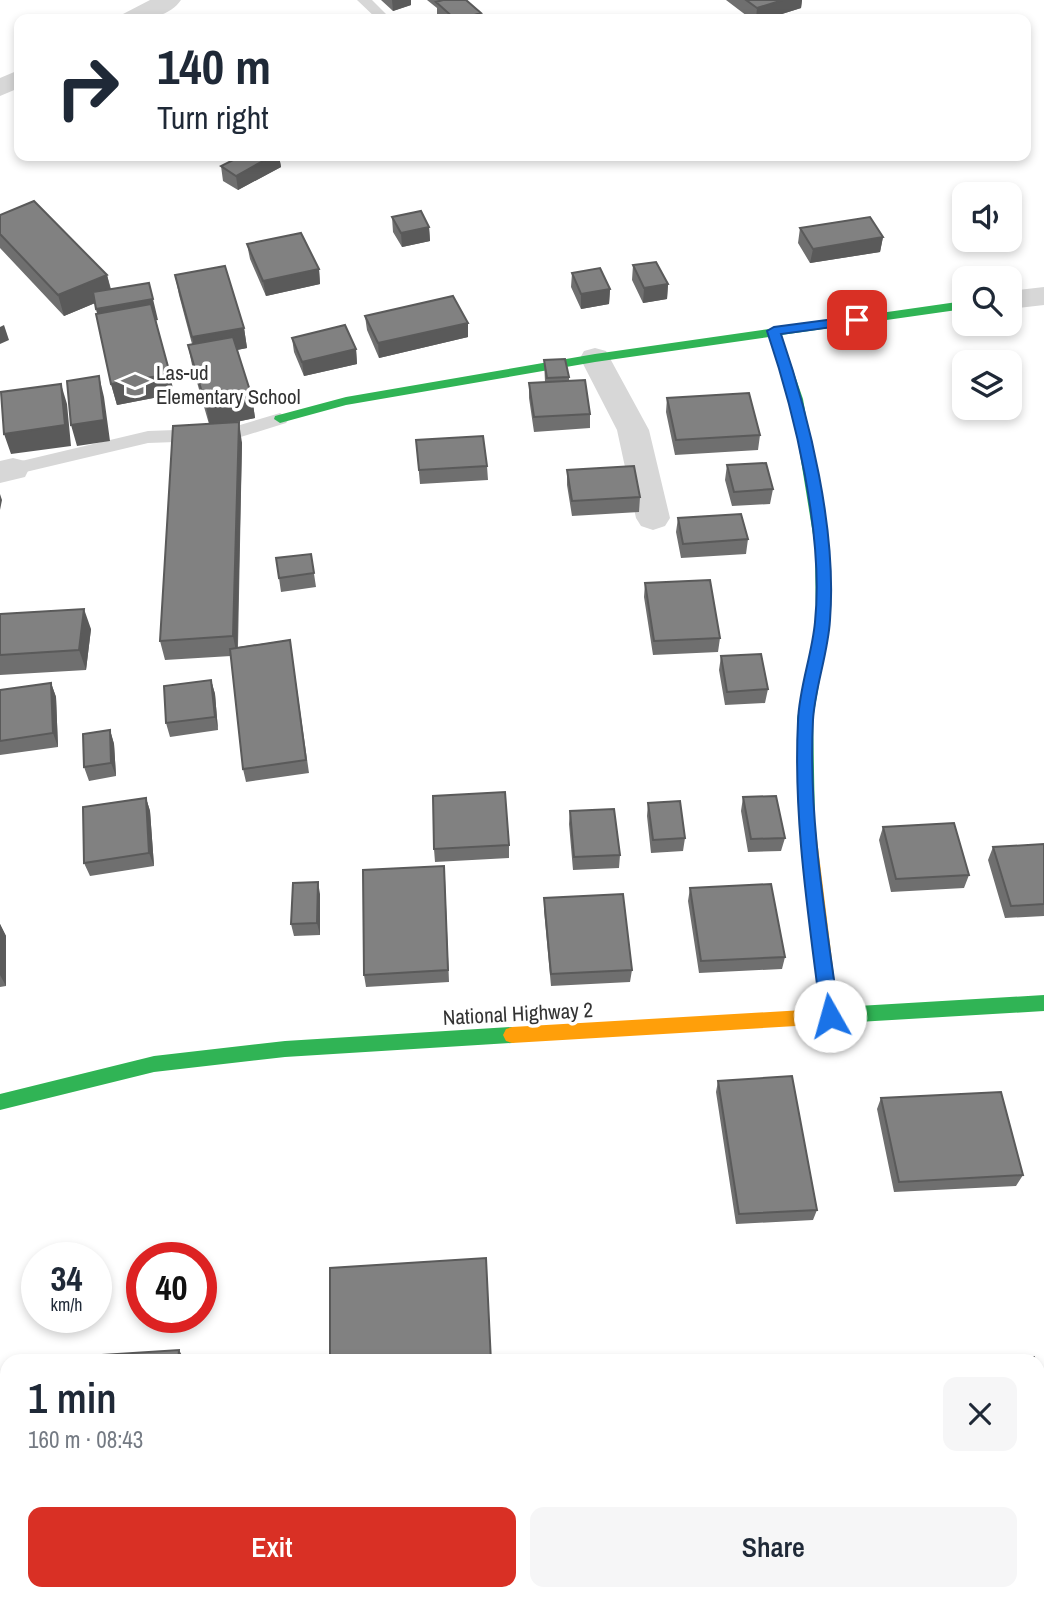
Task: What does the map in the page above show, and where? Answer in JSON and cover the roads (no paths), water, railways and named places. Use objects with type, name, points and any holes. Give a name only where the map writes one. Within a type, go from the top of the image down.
[{"type":"main road","points":[[280,419],[346,401],[595,358],[952,307]]},
{"type":"main road","points":[[774,331],[797,399],[822,547],[823,621],[806,719],[806,783],[807,834],[830,1016]]},
{"type":"main road","name":"National Highway 2","points":[[0,1102],[154,1064],[285,1049],[1044,1003]]},
{"type":"street","points":[[142,14],[169,0]]},
{"type":"street","points":[[1022,299],[1044,296]]},
{"type":"street","points":[[595,358],[633,430],[653,518]]},
{"type":"lane","points":[[364,0],[379,14]]},
{"type":"lane","points":[[6,470],[148,438],[231,434],[280,419]]},
{"type":"place","name":"Las-ud Elementary School","points":[[135,385]]}]
